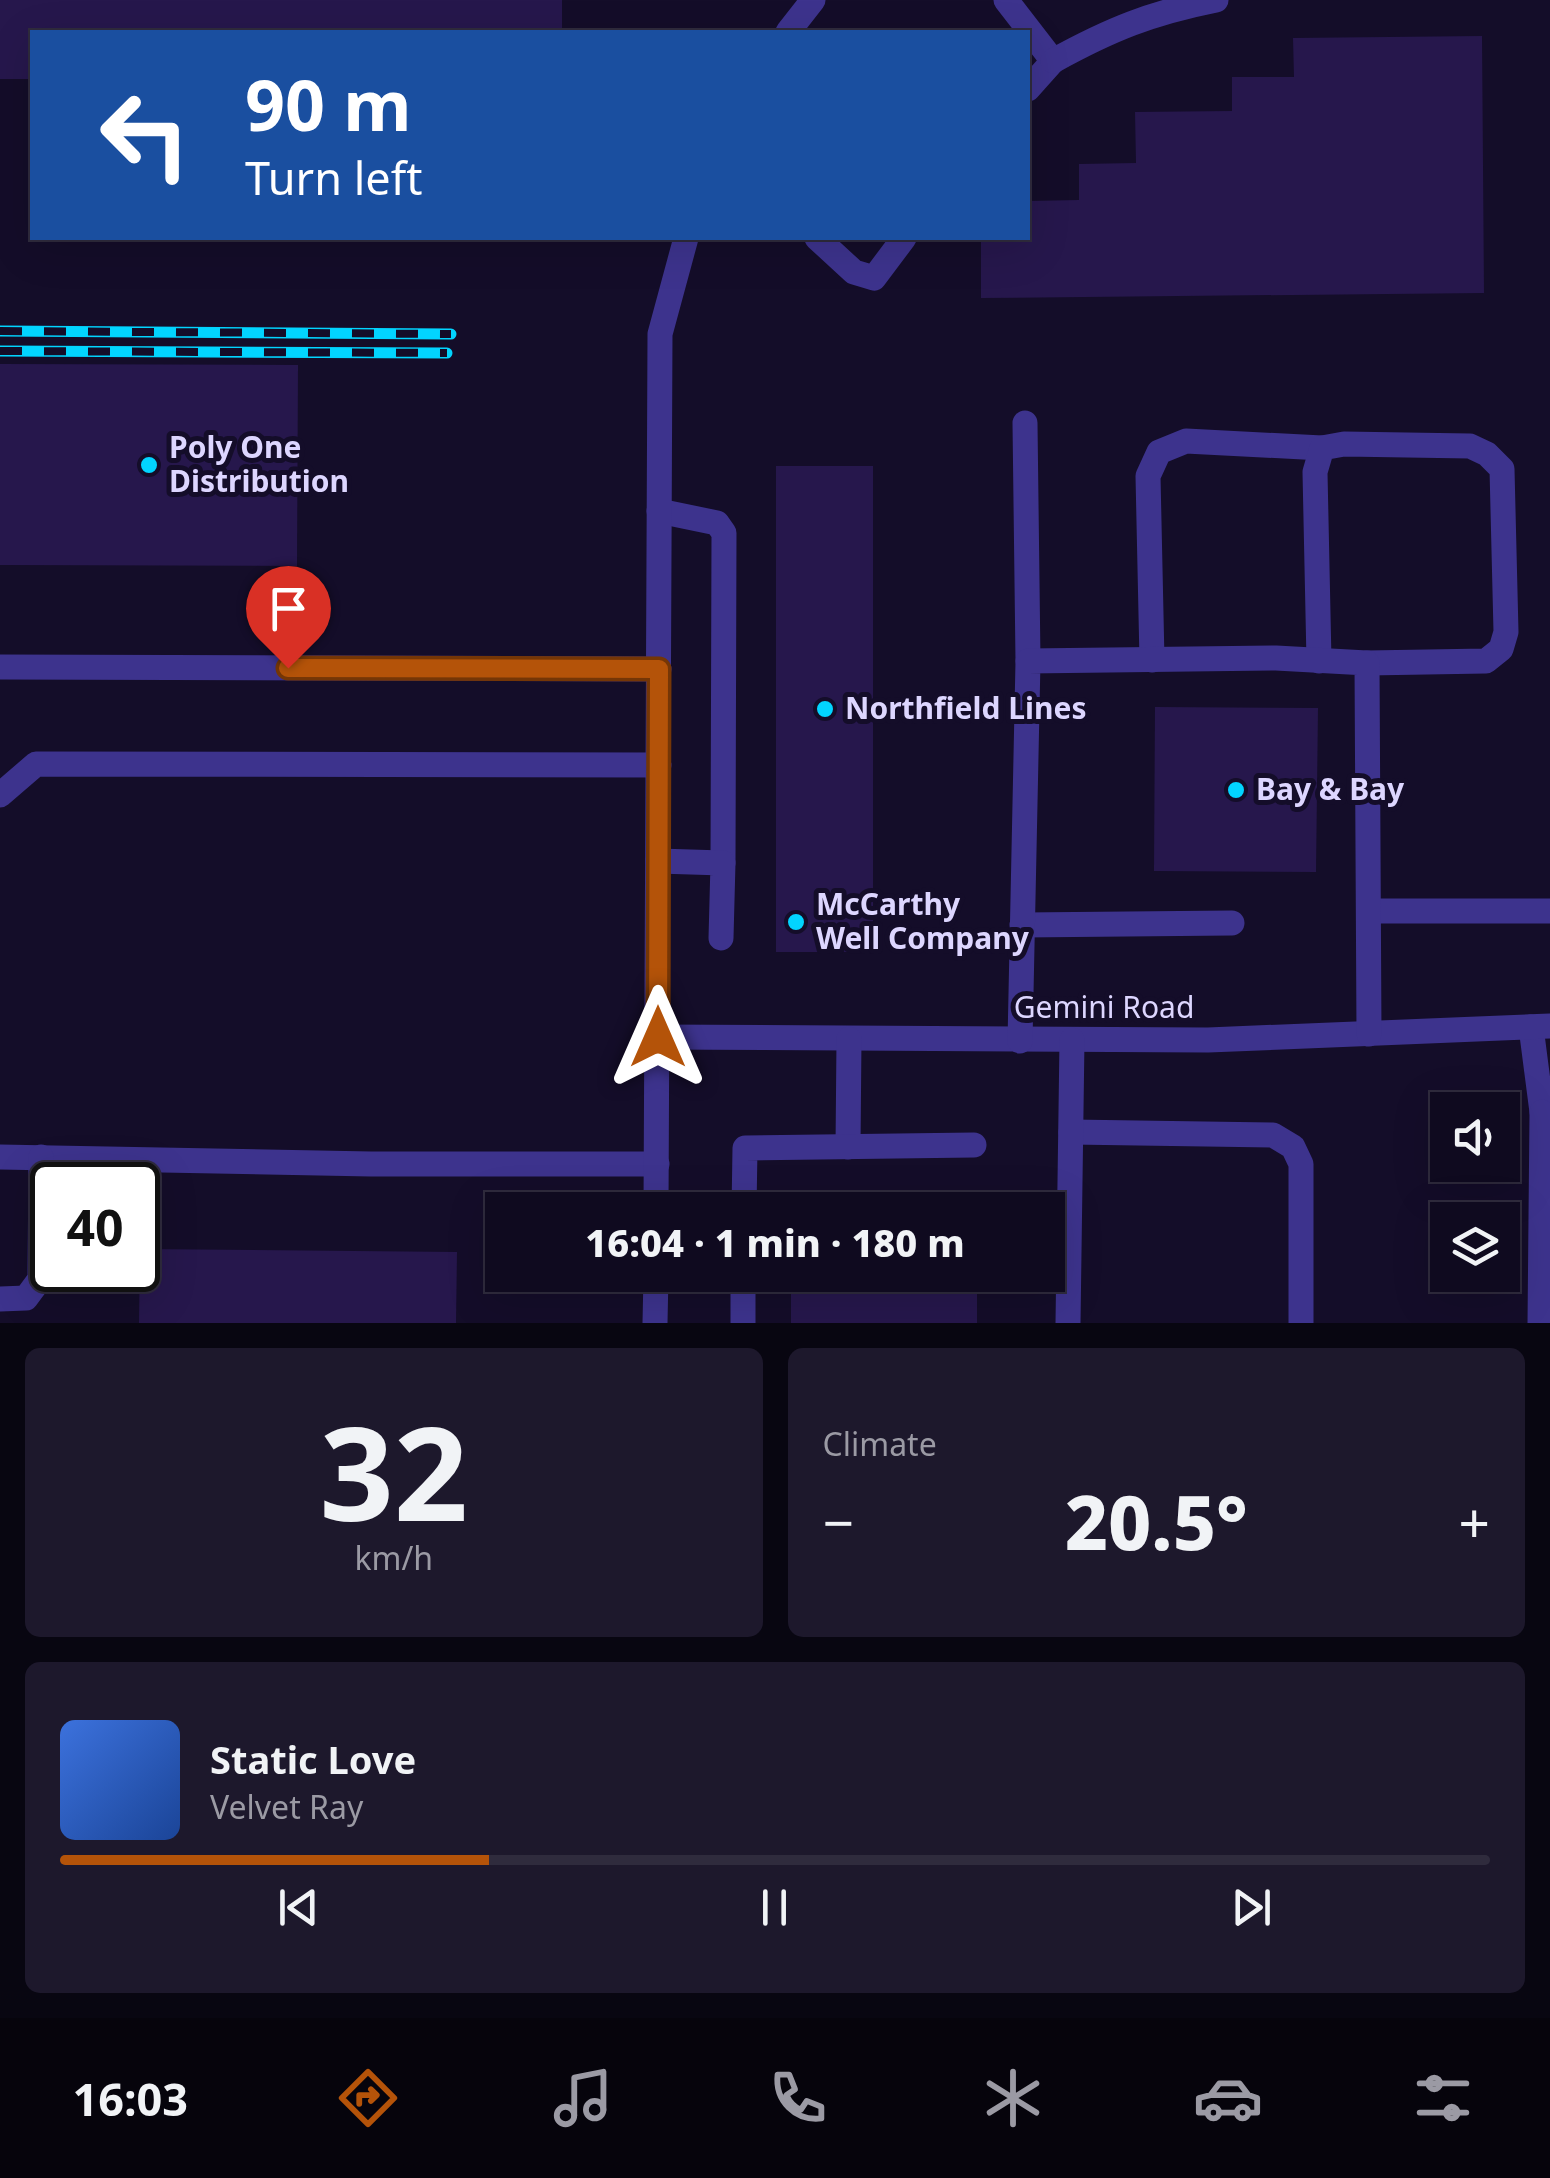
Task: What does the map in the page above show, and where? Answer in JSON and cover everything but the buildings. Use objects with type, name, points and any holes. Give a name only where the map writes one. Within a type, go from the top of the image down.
[{"type":"street","points":[[790,30],[813,0]]},
{"type":"street","points":[[1006,0],[1029,30]]},
{"type":"street","points":[[1030,87],[1053,61],[1106,31],[1161,11],[1216,0]]},
{"type":"street","points":[[1030,31],[1053,61]]},
{"type":"street","points":[[656,1192],[660,334],[685,240]]},
{"type":"street","points":[[819,240],[854,272],[874,278],[902,240]]},
{"type":"street","points":[[1020,1041],[1028,662],[1025,423]]},
{"type":"street","points":[[1028,662],[1486,660],[1501,650],[1506,632],[1502,469],[1487,454],[1470,446],[1344,444],[1322,448],[1186,442],[1159,452],[1148,476],[1152,660]]},
{"type":"street","points":[[1319,660],[1315,472],[1322,448]]},
{"type":"street","points":[[659,511],[716,523],[724,533],[722,938]]},
{"type":"street","points":[[1367,663],[1369,1034]]},
{"type":"street","points":[[0,667],[659,669]]},
{"type":"street","points":[[0,794],[36,764],[659,764]]},
{"type":"street","points":[[658,861],[723,862]]},
{"type":"street","points":[[1368,910],[1550,911]]},
{"type":"street","points":[[1022,925],[1232,923]]},
{"type":"street","points":[[1540,1026],[1546,1111],[1540,1323]]},
{"type":"street","name":"Gemini Road","points":[[658,1037],[1208,1040],[1540,1026]]},
{"type":"street","points":[[848,1147],[849,1039]]},
{"type":"street","points":[[1068,1323],[1072,1040]]},
{"type":"street","points":[[1071,1132],[1273,1135],[1293,1147],[1301,1164],[1300,1323]]},
{"type":"street","points":[[744,1192],[745,1148],[974,1145]]},
{"type":"street","points":[[0,1157],[370,1164],[657,1164]]},
{"type":"street","points":[[0,1299],[26,1298],[40,1280],[41,1157]]},
{"type":"street","points":[[655,1323],[656,1292]]},
{"type":"street","points":[[743,1323],[744,1292]]},
{"type":"railway","points":[[0,331],[451,334]]},
{"type":"railway","points":[[0,351],[447,353]]},
{"type":"place","name":"Poly One Distribution","points":[[149,465]]},
{"type":"place","name":"Northfield Lines","points":[[825,709]]},
{"type":"place","name":"Bay & Bay","points":[[1236,790]]},
{"type":"place","name":"McCarthy Well Company","points":[[796,922]]},
{"type":"route","points":[[288,668],[659,669],[658,1037]]}]
